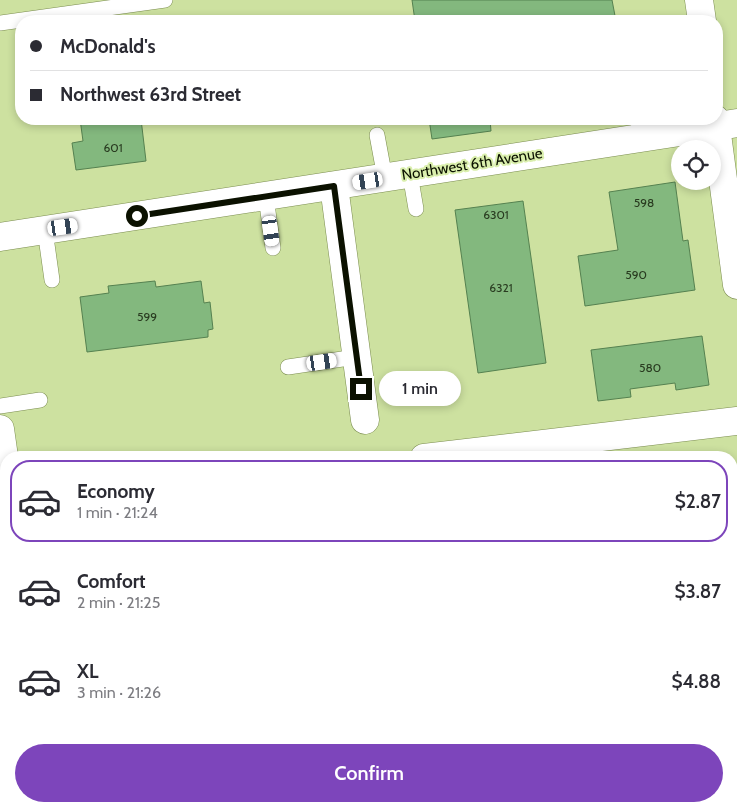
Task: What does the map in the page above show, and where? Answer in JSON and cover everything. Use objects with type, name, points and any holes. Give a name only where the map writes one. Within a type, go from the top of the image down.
[{"type":"main road","points":[[700,0],[701,15]]},
{"type":"main road","points":[[723,123],[737,285]]},
{"type":"main road","name":"Northwest 6th Avenue","points":[[0,237],[397,176],[639,128],[689,125]]},
{"type":"main road","points":[[334,186],[365,420]]},
{"type":"main road","points":[[483,451],[737,421]]},
{"type":"main road","points":[[0,428],[3,451]]},
{"type":"lane","points":[[57,15],[164,0]]},
{"type":"lane","points":[[0,23],[15,21]]},
{"type":"lane","points":[[377,135],[416,209]]},
{"type":"lane","points":[[266,197],[273,248]]},
{"type":"lane","points":[[45,230],[52,280]]},
{"type":"lane","points":[[288,367],[356,357]]},
{"type":"lane","points":[[0,406],[40,400]]},
{"type":"building","points":[[412,0],[612,0],[615,15],[414,15]]},
{"type":"building","points":[[81,125],[142,125],[146,161],[76,170],[72,143],[83,141]]},
{"type":"building","points":[[430,125],[490,125],[491,131],[432,139]]},
{"type":"building","points":[[671,183],[671,190],[676,190],[683,241],[688,240],[695,290],[585,306],[578,256],[618,250],[609,192]]},
{"type":"building","points":[[523,201],[546,363],[478,373],[455,210]]},
{"type":"building","points":[[155,281],[156,287],[201,281],[204,303],[210,302],[213,329],[208,330],[208,337],[87,352],[80,297],[109,293],[108,286]]},
{"type":"building","points":[[702,336],[709,385],[676,390],[675,383],[630,389],[631,397],[598,401],[591,350]]},
{"type":"route","points":[[137,216],[334,186],[361,389]]}]
